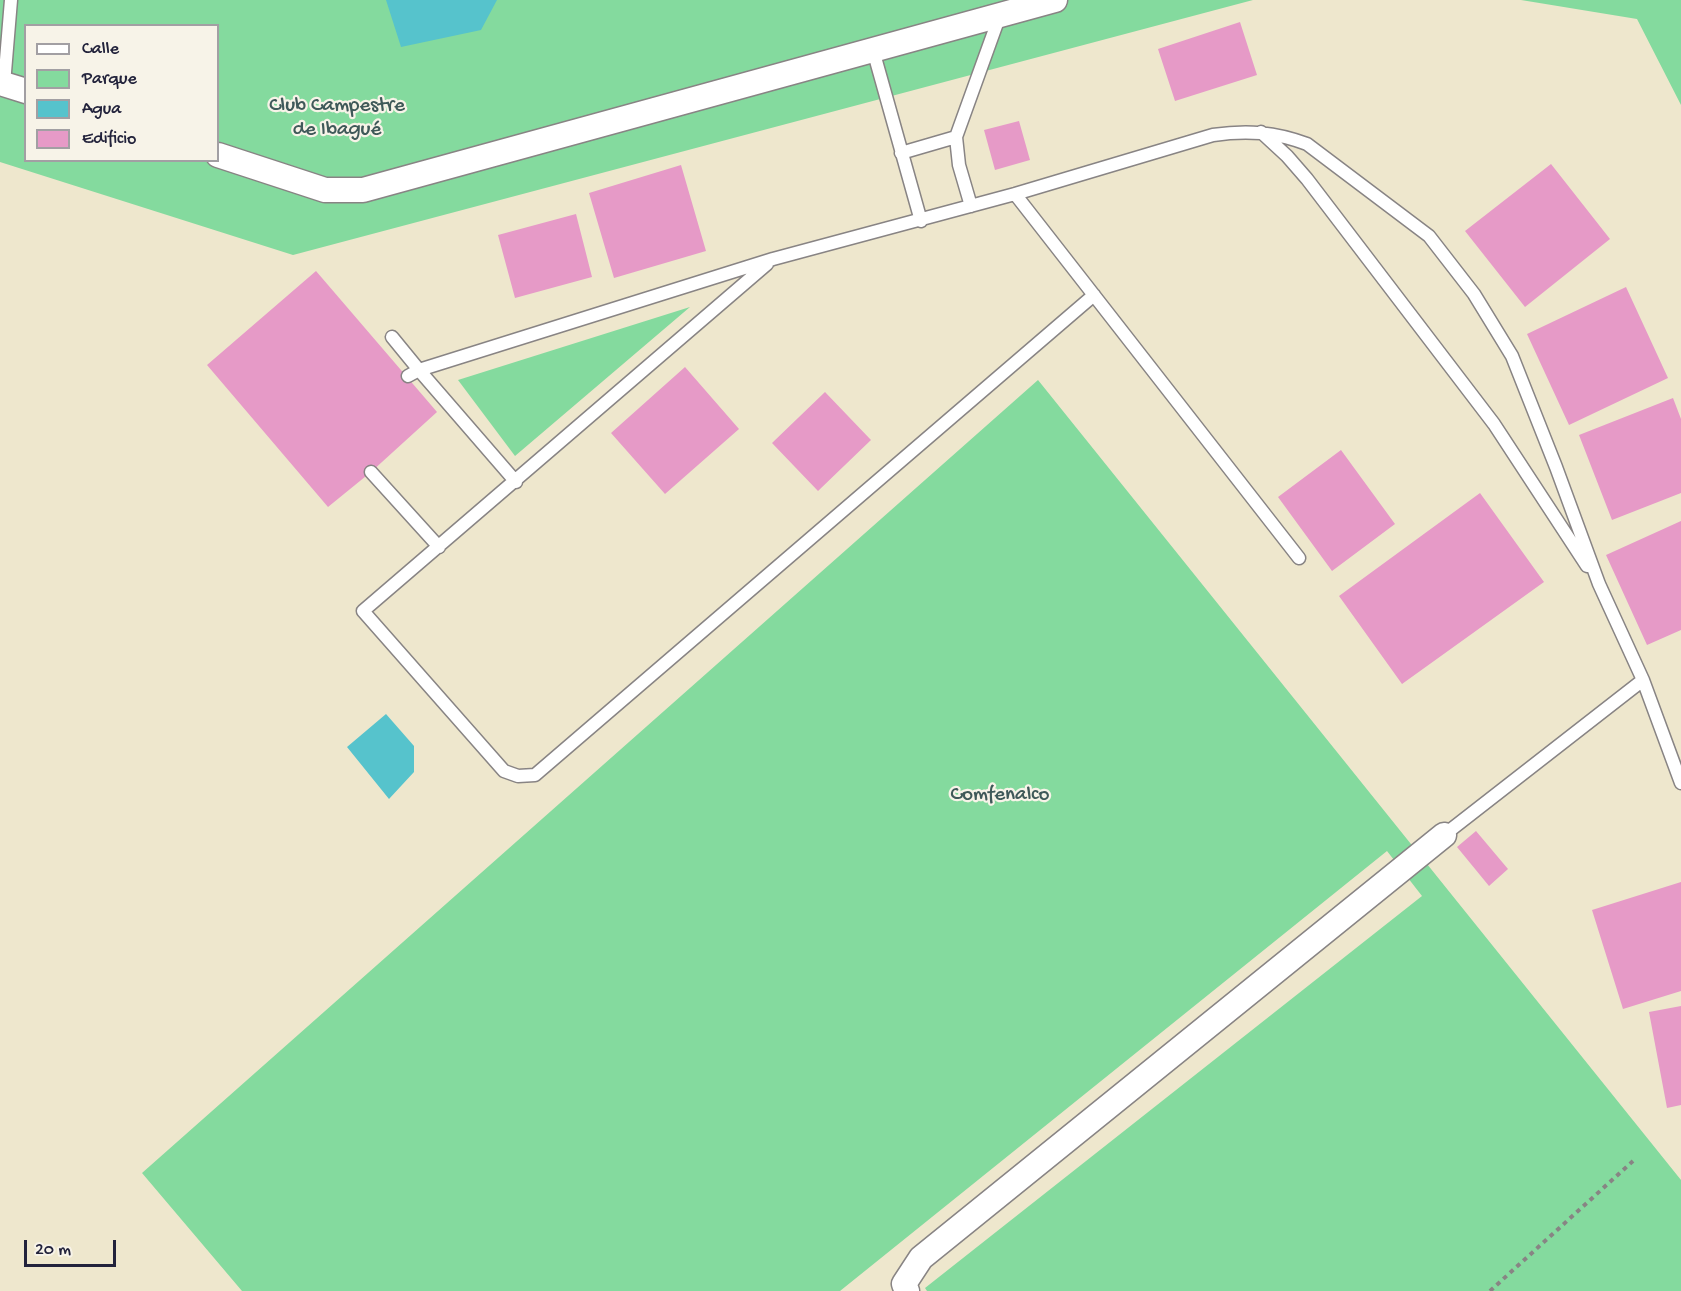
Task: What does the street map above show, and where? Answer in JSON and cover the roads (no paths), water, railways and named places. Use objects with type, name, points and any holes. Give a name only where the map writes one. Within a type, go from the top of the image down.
[{"type":"street","points":[[219,155],[325,190],[363,190],[1055,0]]},
{"type":"street","points":[[905,1287],[921,1258],[1444,835]]},
{"type":"lane","points":[[10,86],[11,0]]},
{"type":"lane","points":[[971,206],[959,165],[956,136],[1000,15]]},
{"type":"lane","points":[[873,50],[921,221]]},
{"type":"lane","points":[[413,373],[773,259],[921,221],[1213,135],[1239,131],[1287,136],[1307,144],[1429,236],[1474,294],[1512,357],[1599,584],[1642,680],[1681,783]]},
{"type":"lane","points":[[1260,132],[1287,156],[1307,179],[1487,414],[1599,584]]},
{"type":"lane","points":[[901,153],[956,136]]},
{"type":"lane","points":[[1015,194],[1299,558]]},
{"type":"lane","points":[[773,259],[363,611],[504,771],[518,776],[535,775],[1094,295]]},
{"type":"lane","points":[[392,337],[413,373],[516,482]]},
{"type":"lane","points":[[371,472],[439,547]]},
{"type":"lane","points":[[1444,835],[1642,680]]},
{"type":"water","points":[[386,0],[497,0],[481,30],[401,47]]},
{"type":"water","points":[[386,714],[414,746],[414,772],[389,799],[347,747]]},
{"type":"park label","name":"Club Campestre de Ibagué","points":[[337,119]]},
{"type":"park label","name":"Comfenalco","points":[[1000,796]]}]
